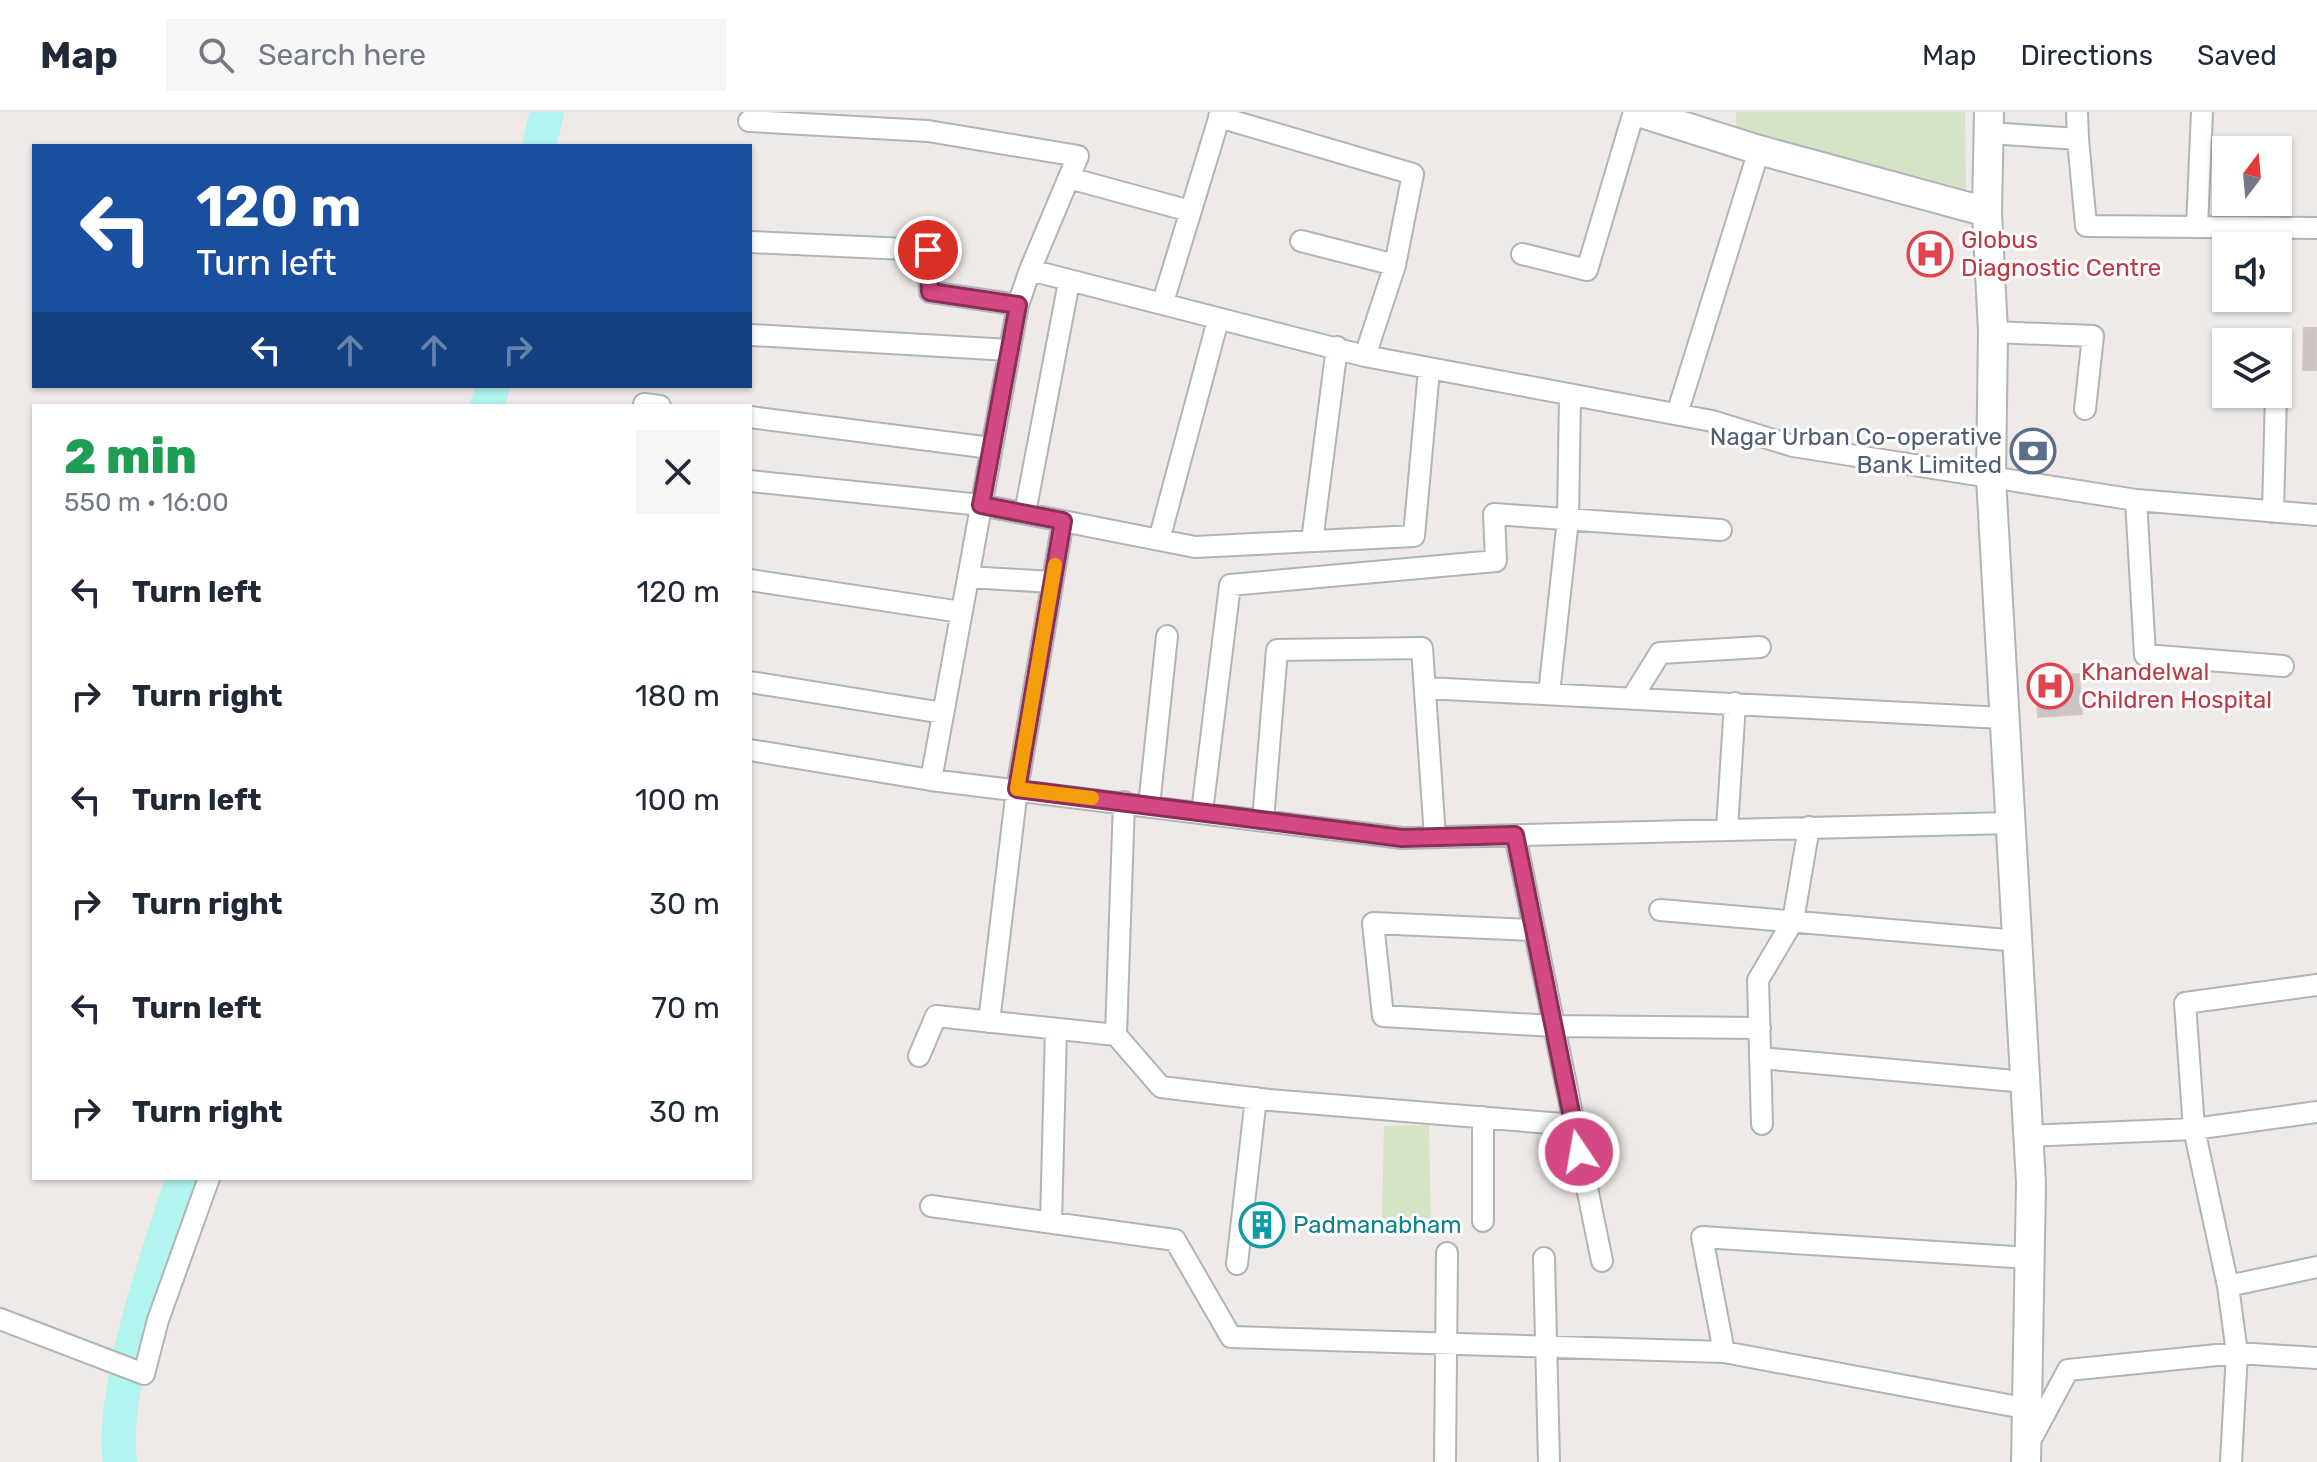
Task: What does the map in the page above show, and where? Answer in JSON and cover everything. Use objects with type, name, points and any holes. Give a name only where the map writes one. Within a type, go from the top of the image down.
[{"type":"street","points":[[2077,112],[2086,226],[2317,228]]},
{"type":"street","points":[[2197,227],[2202,112]]},
{"type":"street","points":[[1522,254],[1587,270],[1646,113],[1759,150],[1987,212]]},
{"type":"street","points":[[1163,302],[1220,114],[1413,174],[1395,265],[1365,356]]},
{"type":"street","points":[[749,121],[928,131],[1078,156],[1018,305],[931,780]]},
{"type":"street","points":[[2026,1454],[2029,1258],[2026,1082],[2002,718],[1991,478],[1993,332],[1987,212],[1989,123],[2078,139]]},
{"type":"street","points":[[1677,414],[1759,150]]},
{"type":"street","points":[[1069,178],[1190,211]]},
{"type":"street","points":[[1301,241],[1395,265]]},
{"type":"street","points":[[752,242],[928,250],[930,292],[1018,305]]},
{"type":"street","points":[[1030,270],[1365,356],[1570,397],[1677,414],[1793,446],[2136,500],[2317,515]]},
{"type":"street","points":[[1025,513],[1069,282]]},
{"type":"street","points":[[1159,540],[1218,320]]},
{"type":"street","points":[[1993,332],[2093,336],[2085,409]]},
{"type":"street","points":[[752,335],[1009,350]]},
{"type":"street","points":[[1312,541],[1337,347]]},
{"type":"street","points":[[752,481],[981,505],[1195,547],[1414,536],[1429,370]]},
{"type":"street","points":[[1549,694],[1568,519],[1570,397]]},
{"type":"street","points":[[2273,512],[2276,408]]},
{"type":"street","points":[[752,417],[991,448]]},
{"type":"street","points":[[2136,500],[2145,655],[2283,666]]},
{"type":"street","points":[[1202,812],[1230,585],[1496,561],[1494,514],[1721,530]]},
{"type":"street","points":[[989,1022],[1017,789],[1063,521]]},
{"type":"street","points":[[968,577],[1052,582]]},
{"type":"street","points":[[752,580],[961,612]]},
{"type":"street","points":[[1149,806],[1167,636]]},
{"type":"street","points":[[1632,698],[1660,653],[1760,647]]},
{"type":"street","points":[[1263,820],[1277,650],[1422,648],[1435,837]]},
{"type":"street","points":[[752,682],[943,713]]},
{"type":"street","points":[[1426,688],[2002,718]]},
{"type":"street","points":[[1727,829],[1735,703]]},
{"type":"street","points":[[752,750],[931,780],[1402,838],[2010,823]]},
{"type":"street","points":[[1124,802],[1116,1035],[1161,1087],[1574,1125]]},
{"type":"street","points":[[1762,1124],[1758,980],[1793,921],[1809,827]]},
{"type":"street","points":[[1515,835],[1602,1261]]},
{"type":"street","points":[[1660,910],[2019,941]]},
{"type":"street","points":[[1534,930],[1373,923],[1383,1016],[1553,1026],[1760,1028]]},
{"type":"street","points":[[2231,1462],[2237,1353],[2228,1286],[2194,1129],[2185,1003],[2317,985]]},
{"type":"street","points":[[919,1056],[936,1016],[1116,1035]]},
{"type":"street","points":[[1051,1222],[1056,1029]]},
{"type":"street","points":[[1760,1058],[2026,1082]]},
{"type":"street","points":[[1237,1264],[1256,1098]]},
{"type":"street","points":[[2027,1136],[2194,1129],[2317,1112]]},
{"type":"street","points":[[1483,1117],[1483,1221]]},
{"type":"street","points":[[0,1319],[144,1374],[158,1320],[208,1180]]},
{"type":"street","points":[[931,1206],[1175,1240],[1231,1337],[1724,1352],[2029,1409]]},
{"type":"street","points":[[1724,1352],[1702,1237],[2029,1258]]},
{"type":"street","points":[[1445,1462],[1447,1253]]},
{"type":"street","points":[[1544,1258],[1549,1462]]},
{"type":"street","points":[[2228,1286],[2317,1267]]},
{"type":"street","points":[[2026,1454],[2068,1370],[2237,1353],[2317,1358]]},
{"type":"green space","points":[[1736,112],[1965,112],[1966,189],[1736,129]]},
{"type":"green space","points":[[1429,1125],[1431,1229],[1382,1226],[1384,1126]]},
{"type":"building","points":[[2304,328],[2317,328],[2317,370],[2303,370]]},
{"type":"building","points":[[2079,674],[2082,714],[2038,717],[2036,677]]},
{"type":"building","name":"Padmanabham","points":[[1256,1214],[1279,1217],[1277,1237],[1253,1235]]},
{"type":"waterway","points":[[539,144],[547,112]]},
{"type":"waterway","points":[[488,404],[492,388]]},
{"type":"waterway","points":[[120,1462],[122,1397],[129,1359],[150,1280],[182,1180]]},
{"type":"slow traffic","points":[[1055,565],[1017,789],[1092,798]]},
{"type":"place","name":"Globus Diagnostic Centre","points":[[1930,254]]},
{"type":"place","name":"Nagar Urban Co-operative Bank Limited","points":[[2033,451]]},
{"type":"place","name":"Khandelwal Children Hospital","points":[[2050,686]]},
{"type":"place","name":"Padmanabham","points":[[1262,1225]]},
{"type":"route","points":[[928,250],[930,292],[1018,305],[981,505],[1063,521],[1017,789],[1402,838],[1515,835],[1579,1152]]}]
